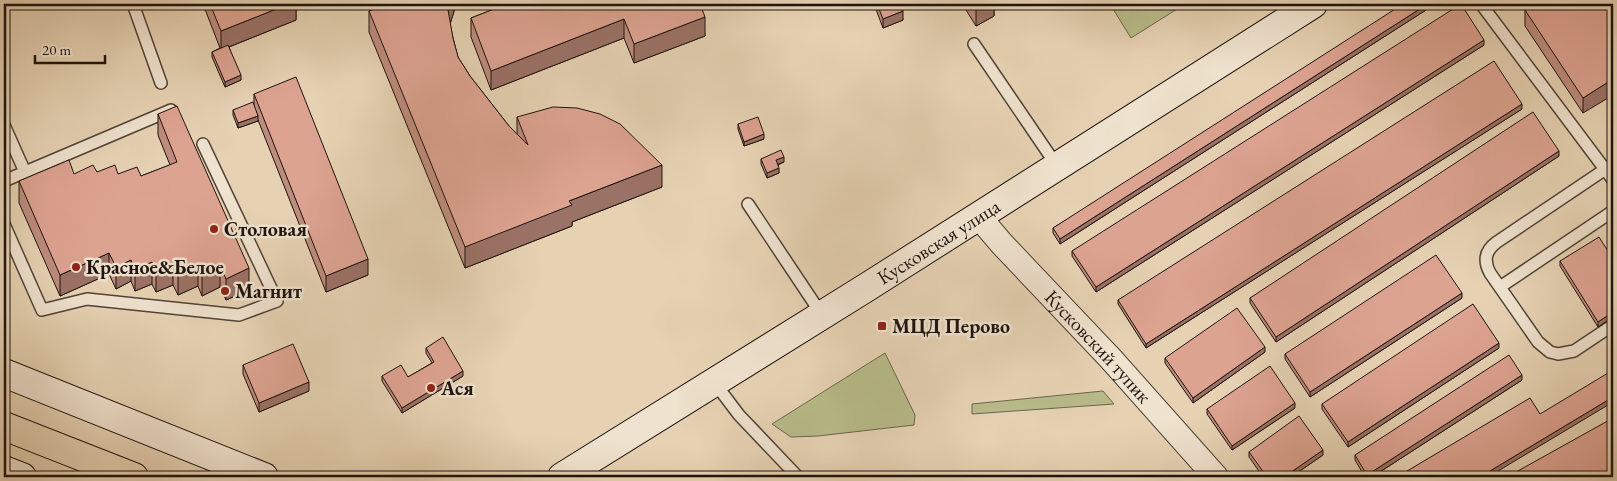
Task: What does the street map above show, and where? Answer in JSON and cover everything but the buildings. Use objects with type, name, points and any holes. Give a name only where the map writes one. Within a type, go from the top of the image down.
[{"type":"main road","points":[[4,426],[134,477]]},
{"type":"street","name":"Кусковская улица","points":[[562,477],[1313,4]]},
{"type":"street","name":"Кусковский тупик","points":[[979,216],[1007,249],[1112,359],[1207,473]]},
{"type":"street","points":[[4,373],[264,477]]},
{"type":"street","points":[[4,434],[112,477]]},
{"type":"street","points":[[4,470],[22,477]]},
{"type":"lane","points":[[133,4],[161,83]]},
{"type":"lane","points":[[1482,4],[1611,168],[1613,180]]},
{"type":"lane","points":[[974,44],[1057,167]]},
{"type":"lane","points":[[4,181],[171,110]]},
{"type":"lane","points":[[4,125],[25,172]]},
{"type":"lane","points":[[4,224],[42,310],[87,299],[239,315],[277,301],[203,144]]},
{"type":"lane","points":[[1611,168],[1492,245],[1486,255],[1486,261],[1490,273],[1538,342],[1550,352],[1558,354],[1574,351],[1613,325]]},
{"type":"lane","points":[[748,204],[822,315]]},
{"type":"lane","points":[[1500,287],[1613,211]]},
{"type":"lane","points":[[714,382],[739,415],[798,477]]},
{"type":"green space","points":[[1110,4],[1185,4],[1131,38]]},
{"type":"green space","points":[[885,353],[915,415],[914,425],[818,436],[791,437],[772,424]]},
{"type":"green space","points":[[1103,391],[1114,404],[972,414],[972,404]]},
{"type":"place","name":"Столовая","points":[[214,229]]},
{"type":"place","name":"Красное&Белое","points":[[76,267]]},
{"type":"place","name":"Магнит","points":[[225,291]]},
{"type":"place","name":"МЦД Перово","points":[[882,326]]},
{"type":"place","name":"Ася","points":[[431,388]]}]
